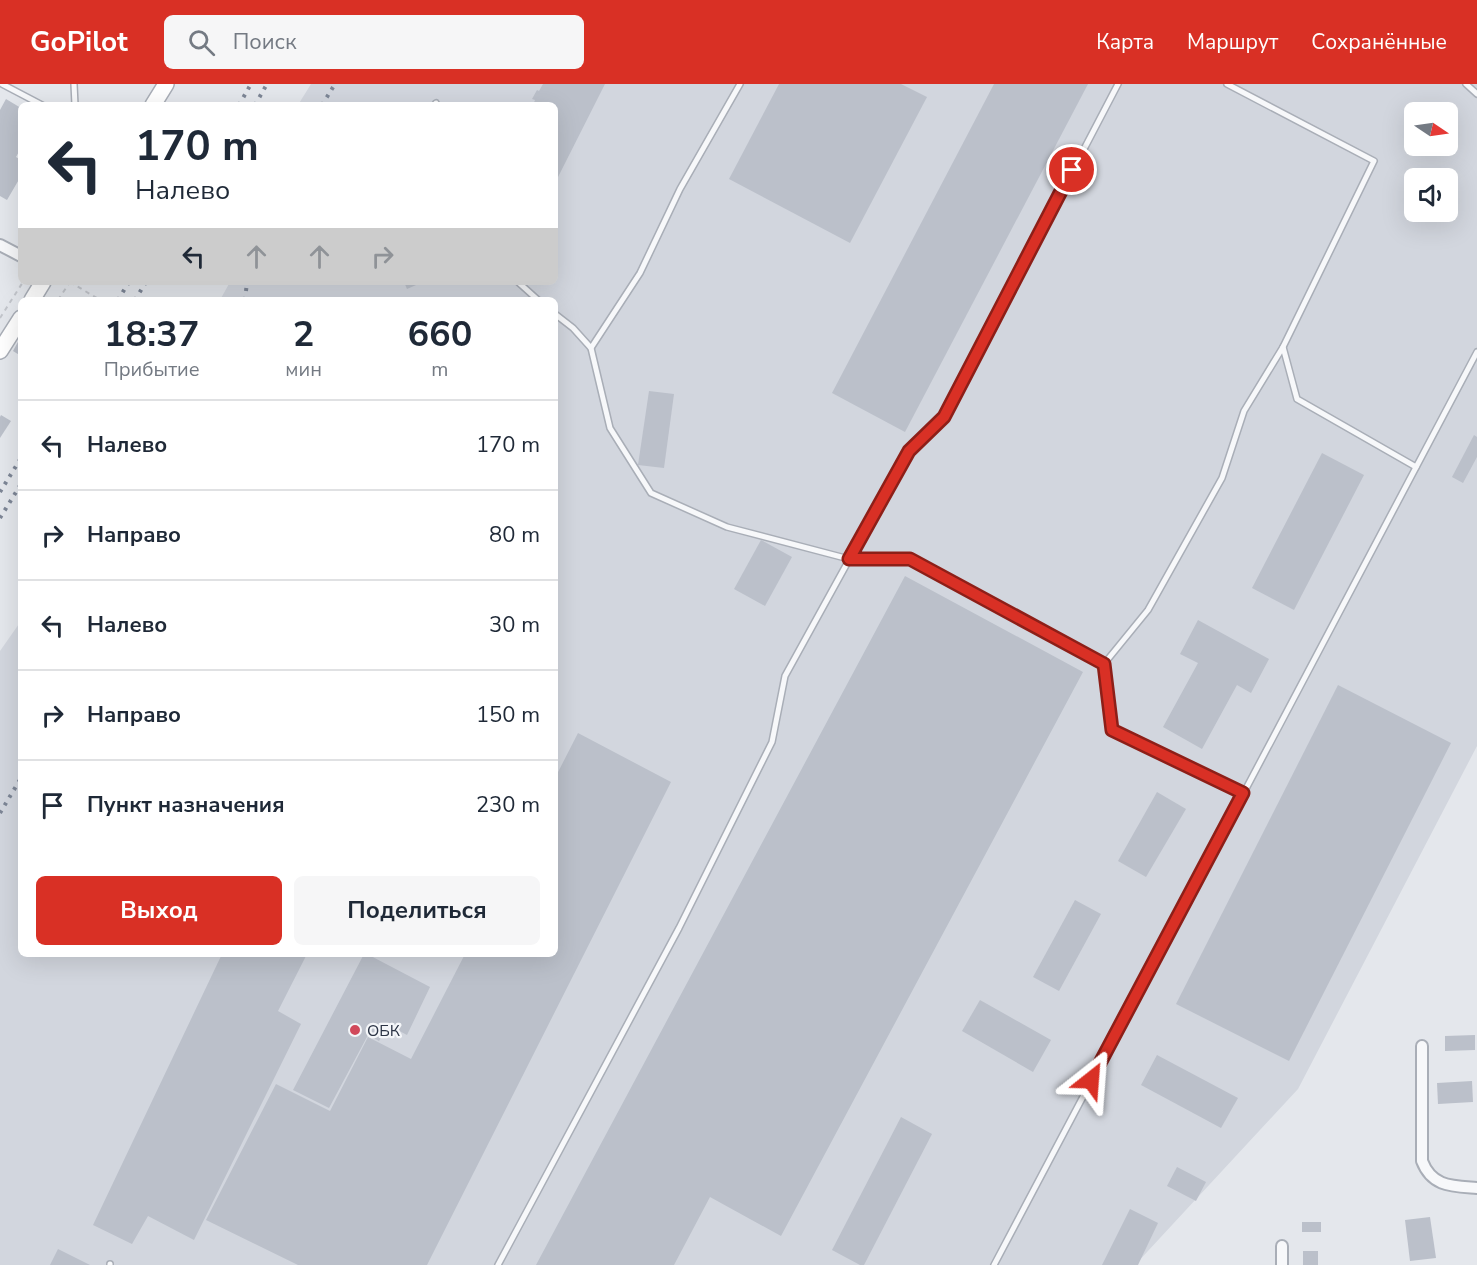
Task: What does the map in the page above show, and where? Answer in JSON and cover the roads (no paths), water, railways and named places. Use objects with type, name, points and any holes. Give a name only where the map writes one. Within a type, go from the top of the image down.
[{"type":"street","points":[[155,102],[166,84]]},
{"type":"street","points":[[0,245],[18,254]]},
{"type":"street","points":[[0,351],[18,323]]},
{"type":"street","points":[[1422,1046],[1422,1161],[1426,1172],[1433,1179],[1454,1186],[1477,1188]]},
{"type":"street","points":[[1282,1246],[1282,1265]]},
{"type":"lane","points":[[2,84],[36,102]]},
{"type":"lane","points":[[74,84],[75,102]]},
{"type":"lane","points":[[591,348],[640,273],[680,189],[740,84]]},
{"type":"lane","points":[[498,1265],[679,928],[772,742],[785,676],[909,451],[944,417],[1118,84]]},
{"type":"lane","points":[[1227,84],[1374,161],[1283,348],[1244,411],[1222,478],[1148,610],[1104,664],[1112,730],[1243,793]]},
{"type":"lane","points":[[1466,84],[1477,94]]},
{"type":"lane","points":[[521,285],[535,297]]},
{"type":"lane","points":[[558,316],[573,328],[591,348],[610,428],[651,493],[727,527],[849,559],[910,559],[1104,664]]},
{"type":"lane","points":[[1283,348],[1297,399],[1416,467]]},
{"type":"lane","points":[[994,1265],[1477,352]]},
{"type":"railway","points":[[241,102],[251,84]]},
{"type":"railway","points":[[257,102],[267,84]]},
{"type":"railway","points":[[324,102],[335,84]]},
{"type":"railway","points":[[120,297],[127,285]]},
{"type":"railway","points":[[137,297],[144,285]]},
{"type":"railway","points":[[245,297],[247,285]]},
{"type":"railway","points":[[0,492],[18,463]]},
{"type":"railway","points":[[0,518],[18,489]]},
{"type":"railway","points":[[0,813],[18,783]]},
{"type":"place","name":"ОБК","points":[[355,1030]]}]
